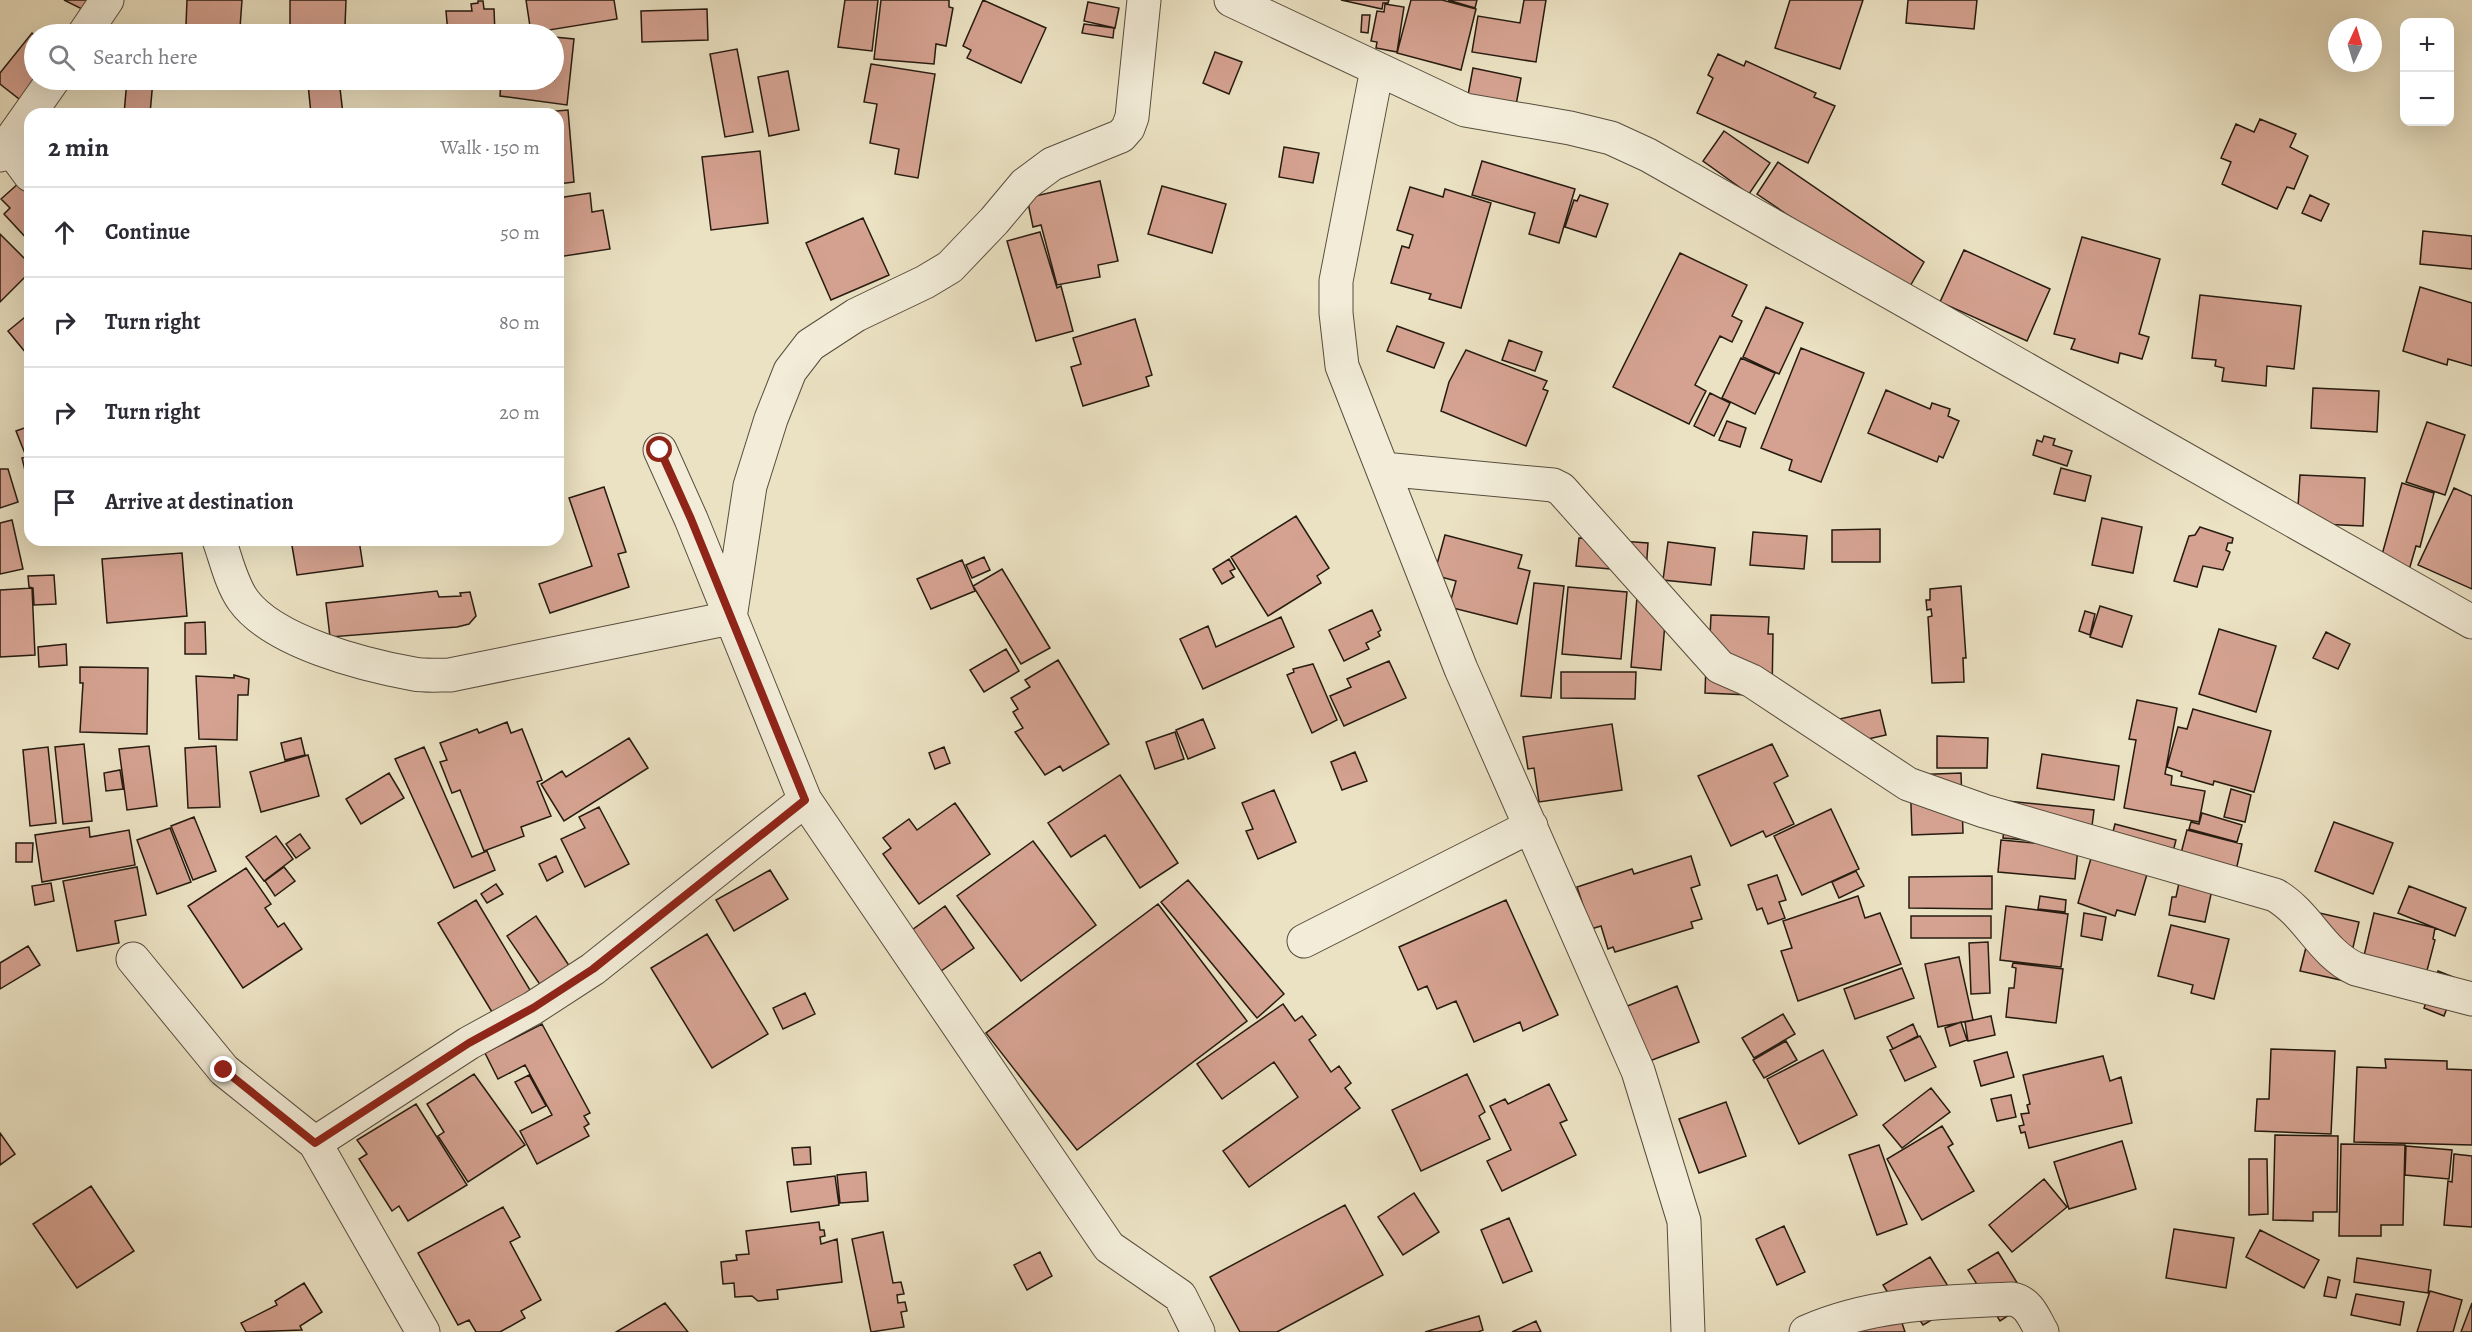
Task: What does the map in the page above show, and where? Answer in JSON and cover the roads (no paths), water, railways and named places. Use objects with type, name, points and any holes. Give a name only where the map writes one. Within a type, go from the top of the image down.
[{"type":"street","points":[[91,24],[107,0]]},
{"type":"street","points":[[730,618],[750,486],[771,419],[790,371],[810,345],[856,315],[925,282],[950,267],[1034,177],[1052,164],[1121,136],[1128,128],[1132,117],[1144,0]]},
{"type":"street","points":[[1231,0],[1465,110],[1580,130],[1611,138],[1648,154],[2472,622]]},
{"type":"street","points":[[1377,69],[1335,294],[1342,366],[1461,669],[1638,1071],[1684,1221],[1688,1332]]},
{"type":"street","points":[[33,108],[46,90]]},
{"type":"street","points":[[24,121],[4,150],[24,169]]},
{"type":"street","points":[[660,450],[691,519],[805,800],[1109,1247],[1180,1296],[1198,1332]]},
{"type":"street","points":[[1383,469],[1553,485],[1561,489],[1720,667],[1752,681],[1908,784],[1984,811],[2275,895],[2295,910],[2342,962],[2356,969],[2472,999]]},
{"type":"street","points":[[221,546],[237,590],[244,602],[265,621],[296,638],[357,661],[416,675],[450,675],[730,618]]},
{"type":"street","points":[[315,1143],[469,1043],[533,1008],[593,969],[805,800]]},
{"type":"street","points":[[1304,941],[1531,826]]},
{"type":"street","points":[[133,959],[224,1070],[315,1143],[423,1332]]},
{"type":"street","points":[[1806,1332],[1835,1319],[1899,1305],[2012,1299],[2021,1301],[2027,1306],[2042,1332]]}]
